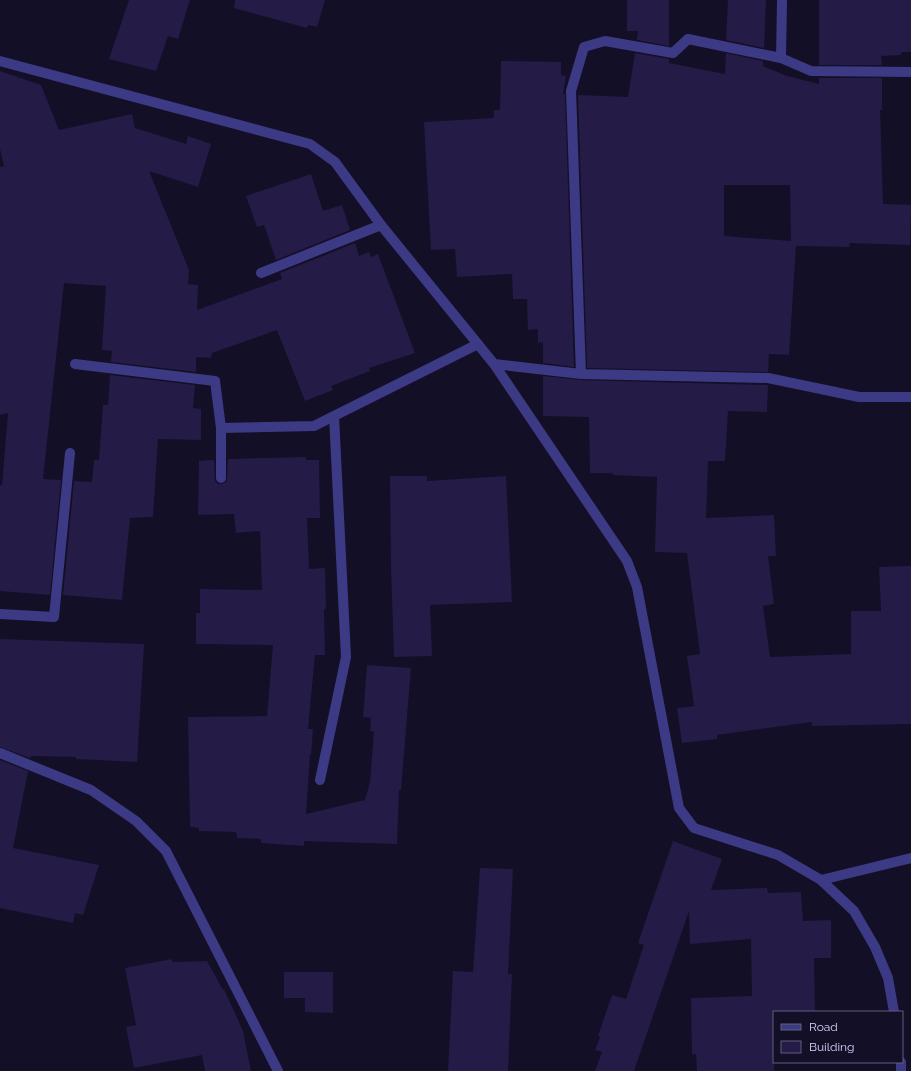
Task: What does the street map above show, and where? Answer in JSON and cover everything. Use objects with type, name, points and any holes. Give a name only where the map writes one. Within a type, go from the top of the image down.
[{"type":"street","points":[[781,58],[782,0]]},
{"type":"street","points":[[581,374],[571,91],[584,48],[605,41],[673,53],[688,39],[781,58],[812,71],[911,72]]},
{"type":"street","points":[[0,61],[310,144],[335,162],[381,225],[494,364],[627,560],[637,587],[679,808],[694,828],[778,855],[821,880],[854,911],[876,947],[888,978],[894,1011]]},
{"type":"street","points":[[261,273],[381,225]]},
{"type":"street","points":[[220,428],[314,426],[478,344]]},
{"type":"street","points":[[75,364],[215,381],[220,428],[221,478]]},
{"type":"street","points":[[494,364],[581,374],[768,378],[859,397],[911,397]]},
{"type":"street","points":[[320,780],[346,657],[334,416]]},
{"type":"street","points":[[0,614],[54,616],[70,453]]},
{"type":"street","points":[[0,753],[91,790],[136,821],[166,851],[278,1071]]},
{"type":"street","points":[[821,880],[911,858]]},
{"type":"building","points":[[129,0],[190,0],[178,39],[168,36],[156,71],[109,59]]},
{"type":"building","points":[[235,0],[325,0],[317,27],[308,25],[307,28],[234,8]]},
{"type":"building","points":[[627,0],[669,0],[669,46],[637,40],[638,31],[627,31]]},
{"type":"building","points":[[728,0],[766,0],[764,48],[726,40]]},
{"type":"building","points":[[819,0],[911,0],[911,52],[901,52],[901,55],[881,56],[882,65],[819,65]]},
{"type":"building","points":[[635,53],[669,59],[669,63],[725,74],[726,53],[763,61],[763,66],[787,76],[819,84],[819,78],[882,78],[882,110],[880,110],[883,204],[911,205],[910,245],[850,243],[849,247],[796,246],[789,355],[769,354],[768,372],[587,368],[578,95],[628,97]],"holes":[[[724,185],[790,185],[791,241],[724,236]]]},
{"type":"building","points":[[501,61],[561,62],[561,75],[566,76],[563,94],[565,94],[574,367],[543,363],[543,342],[538,343],[538,329],[528,330],[527,299],[513,299],[512,274],[457,277],[455,249],[431,250],[424,122],[494,118],[494,110],[500,110]]},
{"type":"building","points":[[0,71],[41,85],[59,130],[132,114],[135,128],[186,144],[188,136],[211,144],[198,187],[149,171],[189,270],[188,284],[198,285],[197,310],[282,279],[280,273],[355,243],[359,256],[369,252],[371,257],[378,254],[415,353],[369,368],[370,371],[331,386],[333,390],[305,401],[277,330],[212,353],[211,358],[196,357],[196,372],[111,362],[112,351],[102,350],[106,286],[64,283],[43,479],[61,480],[50,595],[0,591],[0,485],[2,485],[8,413],[0,415],[0,167],[4,166],[0,149]]},
{"type":"building","points":[[311,174],[323,211],[342,205],[350,230],[276,260],[264,225],[257,227],[246,196]]},
{"type":"building","points":[[110,375],[195,385],[193,408],[201,409],[201,440],[158,439],[153,517],[130,518],[122,600],[63,595],[74,481],[92,482],[94,460],[99,460],[103,405],[108,405]]},
{"type":"building","points":[[543,376],[581,380],[768,385],[767,412],[728,411],[725,461],[708,461],[706,518],[774,515],[776,556],[768,556],[774,604],[763,606],[770,657],[851,654],[851,611],[881,611],[879,567],[911,566],[911,724],[812,726],[812,722],[717,735],[717,739],[682,743],[677,708],[694,706],[687,656],[700,654],[687,553],[655,552],[657,477],[613,475],[613,473],[590,473],[589,417],[543,416]]},
{"type":"building","points":[[306,457],[306,460],[319,460],[320,518],[307,518],[309,569],[325,568],[326,609],[324,609],[325,655],[315,655],[308,729],[313,729],[306,814],[365,800],[370,782],[374,732],[370,731],[371,718],[363,717],[367,665],[411,668],[401,790],[399,790],[397,844],[304,841],[304,846],[261,843],[261,839],[237,838],[236,832],[199,831],[199,828],[190,827],[188,717],[267,716],[273,645],[196,644],[196,613],[200,613],[200,589],[262,590],[260,531],[236,533],[234,514],[198,515],[199,461],[214,460],[215,481],[218,484],[221,484],[226,482],[228,459]]},
{"type":"building","points":[[390,476],[427,476],[427,481],[506,476],[512,602],[430,605],[432,656],[394,657]]},
{"type":"building","points":[[0,639],[144,644],[137,762],[76,759],[76,757],[31,756],[30,758],[0,747]]},
{"type":"building","points":[[0,760],[28,771],[13,848],[99,865],[83,915],[75,913],[73,923],[0,908]]},
{"type":"building","points":[[673,841],[722,859],[711,890],[767,888],[768,893],[801,892],[803,921],[831,920],[831,958],[814,958],[815,1011],[773,1011],[774,1071],[697,1071],[696,1054],[692,1055],[691,998],[752,996],[751,939],[690,944],[689,911],[634,1071],[595,1071],[602,1052],[595,1050],[600,1037],[598,1036],[612,995],[626,999],[644,945],[638,943]]},
{"type":"building","points":[[480,868],[513,869],[508,974],[512,974],[508,1071],[448,1071],[453,971],[473,972]]},
{"type":"building","points":[[172,959],[172,962],[207,961],[223,990],[224,989],[243,1031],[251,1071],[205,1071],[202,1055],[134,1068],[126,1027],[136,1025],[125,968]]},
{"type":"building","points":[[284,972],[333,972],[333,1013],[305,1012],[305,998],[284,998]]}]
